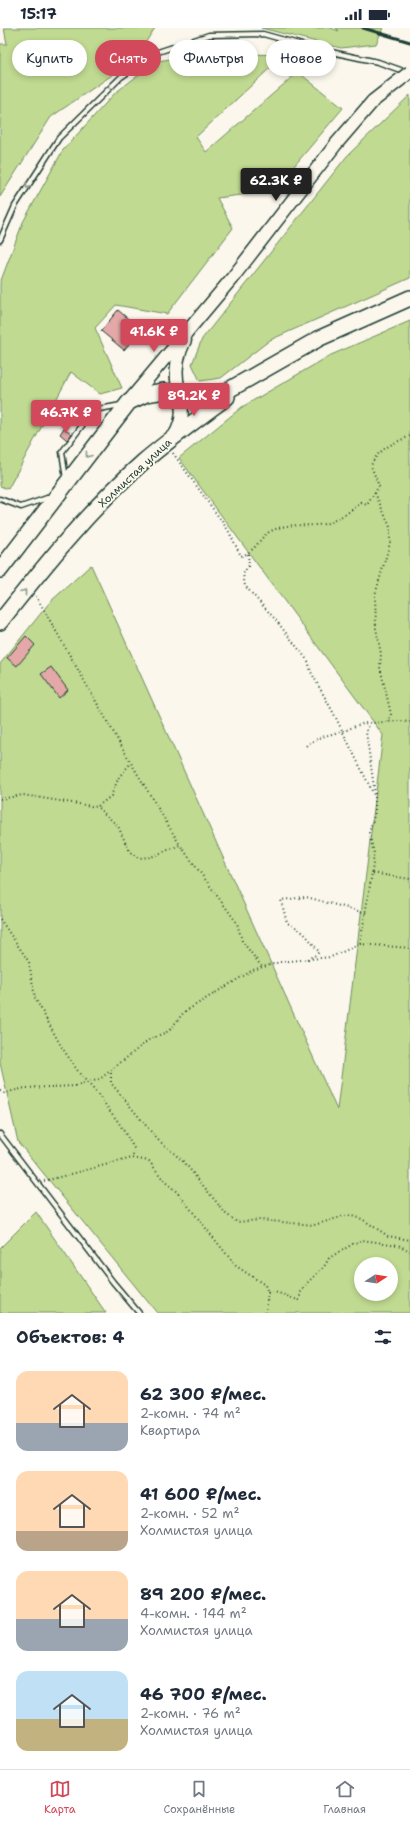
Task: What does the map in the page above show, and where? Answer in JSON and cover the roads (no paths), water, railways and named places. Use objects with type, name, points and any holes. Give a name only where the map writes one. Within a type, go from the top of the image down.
[{"type":"highway","points":[[0,570],[128,403],[146,394],[164,391],[192,398],[207,399],[225,392],[320,338],[410,298]]},
{"type":"highway","name":"Холмистая улица","points":[[0,622],[29,585],[88,517],[142,463],[170,439],[260,372]]},
{"type":"main road","points":[[128,403],[233,277],[336,144],[373,101],[410,73]]},
{"type":"main road","points":[[170,439],[182,423],[183,407],[177,379],[178,358],[184,342],[198,318]]},
{"type":"lane","points":[[0,240],[15,206],[59,138],[121,77],[158,52],[209,36],[263,34],[317,49],[378,62],[410,73]]},
{"type":"lane","points":[[0,499],[21,508],[62,489],[62,452],[80,428],[94,410],[128,403]]},
{"type":"lane","points":[[0,1134],[113,1282],[139,1313]]},
{"type":"railway","points":[[363,28],[410,42]]}]
